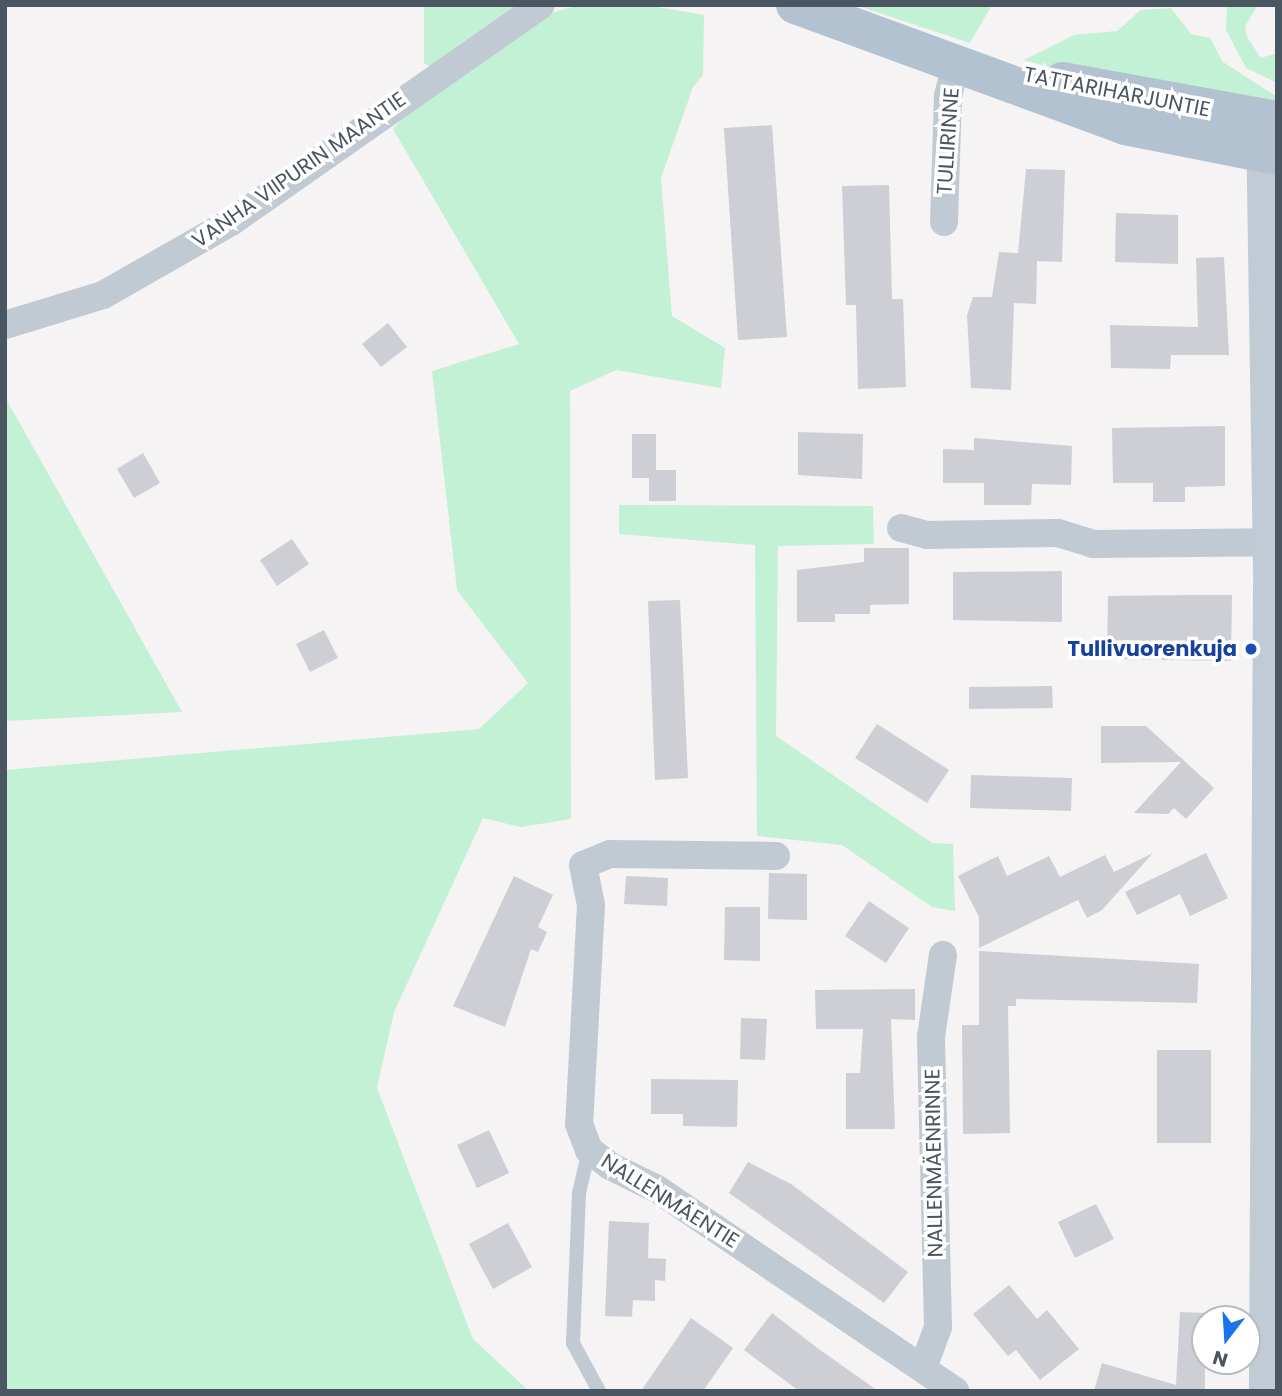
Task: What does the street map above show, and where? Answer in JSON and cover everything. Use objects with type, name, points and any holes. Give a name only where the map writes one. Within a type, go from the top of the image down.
[{"type":"main road","name":"TATTARIHARJUNTIE","points":[[796,5],[957,60],[1037,97],[1125,126],[1271,138]]},
{"type":"main road","points":[[1268,1391],[1275,588],[1271,541],[1271,138]]},
{"type":"street","name":"VANHA VIIPURIN MAANTIE","points":[[5,325],[103,295],[220,229],[541,5]]},
{"type":"street","name":"TULLIRINNE","points":[[944,222],[948,96],[957,60]]},
{"type":"street","points":[[901,528],[927,535],[1058,533],[1093,544],[1271,541]]},
{"type":"street","name":"NALLENMÄENTIE","points":[[776,856],[610,854],[583,865],[591,905],[579,1124],[589,1150],[657,1189],[955,1391]]},
{"type":"street","name":"NALLENMÄENRINNE","points":[[923,1368],[938,1327],[931,1037],[943,955]]},
{"type":"lane","points":[[589,1150],[579,1193],[573,1343],[599,1391]]},
{"type":"green space","points":[[424,5],[532,5],[431,67],[424,63]]},
{"type":"green space","points":[[579,5],[645,5],[704,15],[703,75],[693,87],[661,178],[672,316],[725,348],[721,388],[616,370],[570,391],[571,819],[521,827],[483,818],[394,1012],[377,1088],[473,1339],[529,1391],[5,1391],[5,770],[479,729],[528,683],[457,590],[432,371],[519,344],[393,129],[426,92],[531,19]]},
{"type":"green space","points":[[855,5],[992,5],[970,43]]},
{"type":"green space","points":[[1219,5],[1258,5],[1245,26],[1247,37],[1261,58],[1277,53],[1277,83],[1246,68],[1226,30],[1227,8]]},
{"type":"green space","points":[[1171,8],[1191,34],[1210,38],[1223,62],[1277,97],[1277,109],[1140,92],[1024,60],[1074,35],[1117,31],[1141,10]]},
{"type":"green space","points":[[5,397],[182,712],[5,721]]},
{"type":"green space","points":[[619,505],[873,506],[874,544],[778,546],[776,736],[932,843],[953,844],[955,911],[932,907],[842,845],[757,836],[755,545],[619,534]]},
{"type":"building","points":[[772,125],[787,337],[738,340],[724,128]]},
{"type":"building","points":[[1026,169],[1065,170],[1062,262],[1037,261],[1036,304],[1014,303],[1011,390],[971,388],[967,315],[973,297],[992,297],[999,252],[1018,253]]},
{"type":"building","points":[[889,185],[892,299],[903,299],[906,387],[858,389],[856,305],[846,305],[842,186]]},
{"type":"building","points":[[1116,213],[1178,215],[1178,264],[1115,262]]},
{"type":"building","points":[[1224,257],[1229,355],[1171,355],[1170,369],[1111,368],[1110,325],[1198,327],[1196,258]]},
{"type":"building","points":[[388,323],[407,347],[381,367],[362,344]]},
{"type":"building","points":[[1225,426],[1225,486],[1185,487],[1185,502],[1153,502],[1153,483],[1113,483],[1112,428]]},
{"type":"building","points":[[798,432],[863,434],[862,479],[798,475]]},
{"type":"building","points":[[632,434],[656,434],[656,470],[676,470],[676,501],[649,501],[649,478],[632,478]]},
{"type":"building","points":[[974,438],[1072,446],[1071,485],[1032,484],[1031,505],[984,505],[984,483],[943,483],[943,449],[974,450]]},
{"type":"building","points":[[143,453],[160,483],[134,498],[117,469]]},
{"type":"building","points":[[292,539],[309,564],[277,586],[260,560]]},
{"type":"building","points":[[864,548],[909,548],[909,604],[870,605],[870,614],[835,614],[835,622],[797,622],[797,570],[864,562]]},
{"type":"building","points":[[1062,571],[1062,622],[953,620],[953,572]]},
{"type":"building","points":[[1232,595],[1231,661],[1107,659],[1108,596]]},
{"type":"building","points":[[680,600],[688,778],[655,780],[648,601]]},
{"type":"building","points":[[324,630],[338,658],[310,672],[296,644]]},
{"type":"building","points":[[1052,686],[1053,708],[969,709],[969,687]]},
{"type":"building","points":[[877,724],[949,770],[927,803],[855,758]]},
{"type":"building","points":[[1101,726],[1146,726],[1214,788],[1186,819],[1174,808],[1168,814],[1134,813],[1181,762],[1101,763]]},
{"type":"building","points":[[971,775],[1072,778],[1071,811],[970,808]]},
{"type":"building","points":[[1153,853],[1102,910],[1087,918],[1078,900],[979,948],[979,917],[958,876],[998,856],[1007,876],[1049,856],[1060,877],[1105,855],[1114,872]]},
{"type":"building","points":[[1206,853],[1228,898],[1190,916],[1180,894],[1137,915],[1125,892]]},
{"type":"building","points":[[769,873],[807,874],[807,920],[768,919]]},
{"type":"building","points":[[514,876],[553,895],[538,927],[547,932],[538,952],[531,949],[505,1027],[453,1006]]},
{"type":"building","points":[[626,876],[668,878],[667,906],[624,904]]},
{"type":"building","points":[[869,901],[909,928],[886,963],[845,936]]},
{"type":"building","points":[[725,907],[760,907],[760,961],[724,960]]},
{"type":"building","points":[[979,951],[1199,964],[1197,1003],[1016,999],[1016,1006],[1008,1006],[1010,1133],[963,1134],[962,1025],[979,1025]]},
{"type":"building","points":[[915,989],[915,1020],[891,1019],[895,1129],[846,1129],[846,1073],[860,1073],[863,1029],[816,1029],[815,990]]},
{"type":"building","points":[[741,1018],[767,1019],[765,1060],[740,1059]]},
{"type":"building","points":[[1157,1050],[1211,1050],[1211,1143],[1157,1143]]},
{"type":"building","points":[[651,1079],[738,1080],[737,1127],[683,1126],[683,1114],[651,1114]]},
{"type":"building","points":[[489,1130],[509,1173],[477,1188],[457,1145]]},
{"type":"building","points":[[748,1162],[791,1184],[908,1272],[884,1303],[729,1193]]},
{"type":"building","points":[[1096,1204],[1114,1239],[1075,1258],[1058,1222]]},
{"type":"building","points":[[609,1221],[649,1223],[648,1258],[666,1259],[665,1281],[655,1280],[655,1301],[633,1300],[632,1317],[605,1316]]},
{"type":"building","points":[[508,1223],[532,1267],[493,1289],[469,1244]]},
{"type":"building","points":[[1009,1285],[1037,1319],[1047,1310],[1079,1349],[1040,1380],[1016,1350],[1008,1356],[973,1314]]},
{"type":"building","points":[[1180,1312],[1191,1312],[1191,1375],[1205,1375],[1205,1391],[1094,1391],[1102,1363],[1176,1385]]},
{"type":"building","points":[[772,1313],[878,1391],[799,1391],[744,1350]]},
{"type":"building","points":[[691,1318],[733,1348],[703,1391],[641,1391]]},
{"type":"place","name":"Tullivuorenkuja","points":[[1251,649]]}]
